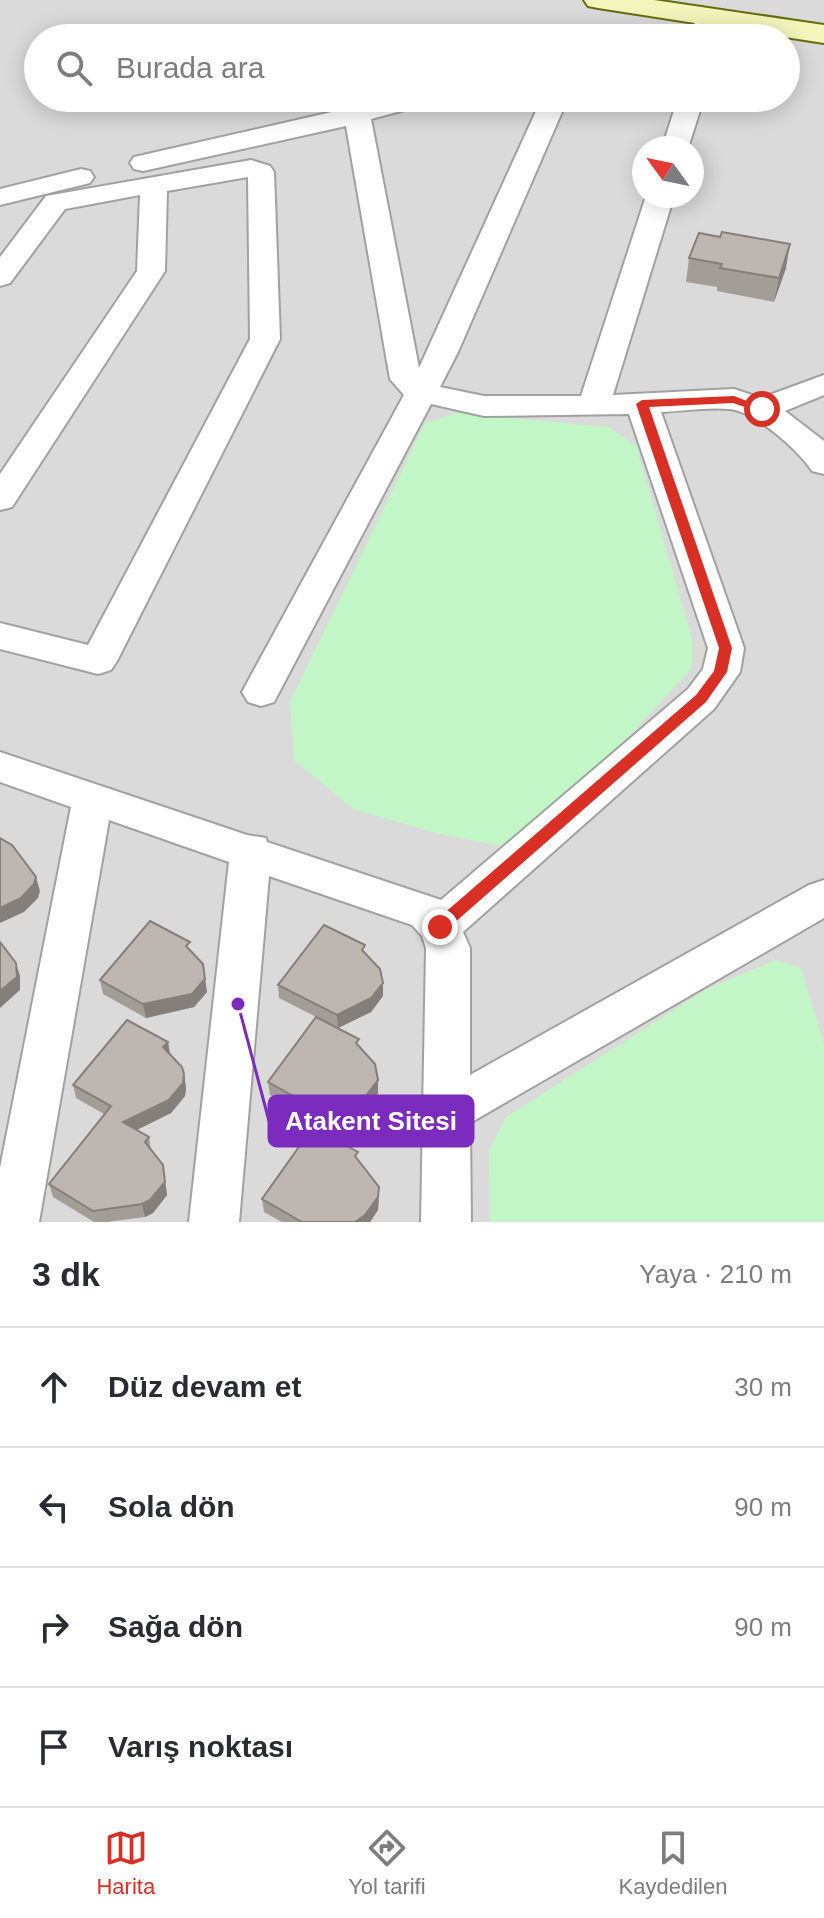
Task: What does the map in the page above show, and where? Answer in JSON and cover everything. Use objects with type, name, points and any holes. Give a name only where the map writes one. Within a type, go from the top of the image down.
[{"type":"street","points":[[598,0],[755,24]]},
{"type":"street","points":[[707,24],[714,18]]},
{"type":"street","points":[[800,31],[824,34]]},
{"type":"street","points":[[0,197],[181,167],[368,112]]},
{"type":"street","points":[[261,692],[443,352],[549,112]]},
{"type":"street","points":[[679,136],[687,112]]},
{"type":"street","points":[[357,115],[406,379],[419,392],[484,406],[594,406],[734,399],[762,409],[815,450],[824,464]]},
{"type":"street","points":[[0,277],[56,202],[154,185],[181,167],[251,168],[261,172],[265,339],[98,661],[0,636]]},
{"type":"street","points":[[0,499],[151,271],[154,185]]},
{"type":"street","points":[[594,406],[656,208]]},
{"type":"street","points":[[762,409],[824,384]]},
{"type":"street","points":[[440,927],[701,699],[721,672],[726,648],[642,404]]},
{"type":"street","points":[[0,767],[251,850],[427,913],[440,927],[448,948],[446,1222]]},
{"type":"street","points":[[14,1222],[93,797]]},
{"type":"street","points":[[214,1222],[251,850]]},
{"type":"street","points":[[447,1112],[822,905]]},
{"type":"shaded area","points":[[0,0],[824,0],[824,1222],[0,1222]]},
{"type":"green space","points":[[457,413],[609,427],[636,446],[692,638],[692,668],[581,788],[517,849],[439,834],[353,809],[294,760],[290,702],[425,423]]},
{"type":"green space","points":[[775,960],[801,968],[824,1044],[824,1222],[490,1222],[489,1151],[506,1117],[705,990]]},
{"type":"building","points":[[722,232],[790,244],[779,278],[720,268],[722,264],[689,258],[699,233],[720,237]]},
{"type":"building","points":[[0,838],[12,845],[36,877],[34,884],[21,898],[0,908]]},
{"type":"building","points":[[150,921],[190,942],[186,946],[203,964],[205,979],[192,994],[143,1004],[100,980]]},
{"type":"building","points":[[324,925],[365,945],[362,950],[380,969],[383,983],[371,998],[337,1015],[278,985]]},
{"type":"building","points":[[0,942],[16,963],[17,977],[0,991]]},
{"type":"building","points":[[316,1017],[359,1039],[356,1043],[375,1064],[378,1080],[365,1097],[315,1108],[268,1082]]},
{"type":"building","points":[[127,1020],[168,1042],[163,1047],[182,1067],[183,1083],[169,1100],[123,1122],[149,1137],[145,1142],[163,1165],[165,1182],[150,1200],[142,1204],[93,1211],[49,1184],[111,1106],[73,1085]]},
{"type":"building","points":[[313,1127],[358,1152],[355,1156],[379,1187],[378,1197],[365,1215],[355,1222],[302,1222],[262,1199]]},
{"type":"place","name":"Atakent Sitesi","points":[[238,1004]]},
{"type":"route","points":[[440,927],[701,699],[721,672],[726,648],[642,404],[734,399],[762,409]]}]
